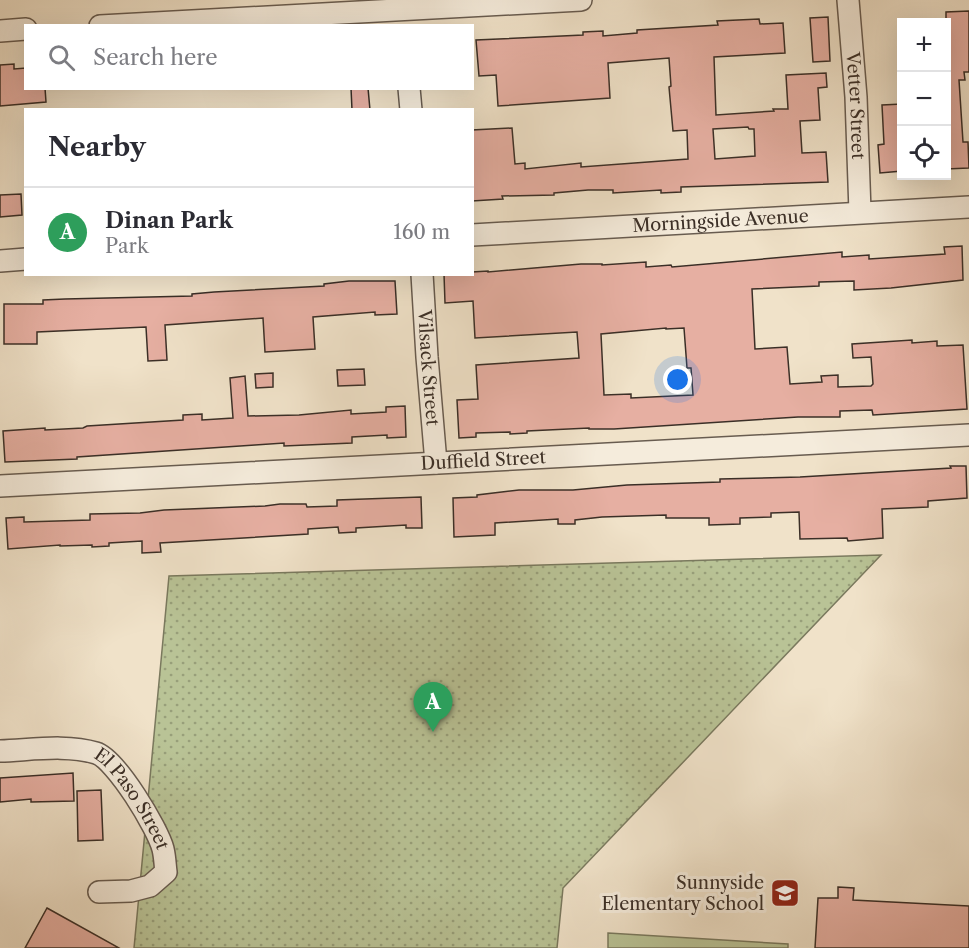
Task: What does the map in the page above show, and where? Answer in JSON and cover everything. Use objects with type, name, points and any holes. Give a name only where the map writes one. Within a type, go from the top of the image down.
[{"type":"street","points":[[143,24],[402,12],[581,0]]},
{"type":"street","name":"Vetter Street","points":[[848,0],[856,97],[860,213]]},
{"type":"street","points":[[0,31],[24,29]]},
{"type":"street","points":[[409,90],[411,108]]},
{"type":"street","name":"Morningside Avenue","points":[[474,235],[969,207]]},
{"type":"street","points":[[0,261],[24,259]]},
{"type":"street","name":"Vilsack Street","points":[[422,276],[436,463]]},
{"type":"street","name":"Duffield Street","points":[[0,486],[969,435]]},
{"type":"street","name":"El Paso Street","points":[[0,751],[65,748],[99,753],[115,768],[139,801],[163,849],[166,872],[150,885],[131,891],[99,892]]},
{"type":"green space","points":[[881,555],[563,888],[557,948],[134,948],[169,576]]},
{"type":"green space","points":[[608,933],[788,944],[788,948],[608,948]]},
{"type":"building","points":[[969,11],[969,72],[964,72],[965,80],[959,80],[963,142],[968,142],[969,168],[951,169],[951,18],[946,18],[946,12]]},
{"type":"building","points":[[828,17],[830,61],[813,62],[810,18]]},
{"type":"building","points":[[759,19],[760,24],[783,23],[785,53],[714,57],[716,115],[788,109],[786,75],[826,73],[827,87],[818,88],[820,120],[800,121],[802,153],[826,152],[828,182],[681,187],[681,192],[661,193],[661,190],[613,193],[613,190],[588,190],[554,193],[554,195],[502,196],[503,199],[474,201],[474,130],[512,128],[515,164],[525,163],[525,169],[581,163],[581,167],[688,159],[687,130],[673,131],[669,58],[608,63],[610,98],[498,106],[496,75],[479,76],[476,40],[583,35],[583,32],[603,31],[603,36],[637,33],[637,30],[718,25],[717,21]],"holes":[[[748,127],[754,129],[755,156],[715,159],[713,129]]]},
{"type":"building","points":[[14,64],[14,69],[24,68],[24,90],[45,90],[46,102],[0,106],[0,65]]},
{"type":"building","points":[[351,90],[368,90],[370,108],[352,108]]},
{"type":"building","points":[[897,104],[897,171],[880,173],[878,145],[884,144],[882,105]]},
{"type":"building","points":[[21,194],[22,215],[0,217],[0,195]]},
{"type":"building","points":[[962,246],[963,280],[854,290],[854,281],[819,282],[819,286],[752,289],[755,349],[787,347],[790,384],[822,382],[821,376],[838,375],[838,387],[871,386],[873,384],[871,357],[853,358],[852,344],[912,340],[912,343],[937,341],[937,346],[963,345],[967,409],[873,415],[872,410],[840,411],[840,417],[798,417],[614,429],[527,431],[527,433],[510,434],[510,432],[476,433],[476,437],[459,438],[457,400],[478,399],[476,365],[579,358],[577,332],[475,338],[473,301],[445,303],[444,276],[474,276],[474,272],[581,264],[646,262],[646,267],[671,265],[672,267],[842,252],[842,257],[869,255],[869,259],[945,254],[944,247]],"holes":[[[684,328],[687,368],[691,368],[693,395],[631,398],[631,394],[604,395],[601,334]]]},
{"type":"building","points":[[349,281],[395,281],[397,314],[375,315],[375,312],[313,317],[315,349],[265,352],[263,318],[165,325],[167,360],[148,361],[146,327],[37,332],[37,344],[4,344],[4,304],[43,304],[43,300],[65,299],[192,296],[192,294],[214,292],[324,286],[324,284]]},
{"type":"building","points":[[364,369],[365,385],[338,386],[337,370]]},
{"type":"building","points":[[273,373],[273,387],[256,388],[255,374]]},
{"type":"building","points":[[245,376],[248,416],[299,415],[351,410],[351,414],[386,412],[386,407],[405,406],[406,437],[387,438],[387,435],[352,437],[352,443],[284,446],[284,443],[77,457],[77,459],[5,462],[3,431],[83,428],[183,420],[183,415],[202,414],[202,420],[233,418],[230,378]]},
{"type":"building","points":[[950,466],[966,466],[967,498],[928,501],[928,507],[882,509],[883,538],[848,541],[847,538],[800,539],[799,512],[771,513],[771,517],[740,518],[740,524],[709,525],[709,518],[666,518],[666,515],[602,517],[575,520],[575,524],[558,524],[558,519],[495,523],[495,535],[454,537],[453,498],[477,497],[477,495],[519,490],[573,490],[627,485],[720,482],[720,479],[800,477],[951,468]]},
{"type":"building","points":[[421,497],[422,528],[406,528],[406,525],[356,528],[356,532],[339,533],[338,527],[308,529],[308,534],[160,543],[161,552],[142,553],[142,541],[109,543],[109,546],[60,545],[8,549],[6,518],[24,517],[24,522],[90,520],[90,514],[280,504],[306,504],[307,507],[337,506],[337,500]]},
{"type":"building","points":[[73,773],[74,801],[31,802],[31,799],[0,802],[0,778]]},
{"type":"building","points":[[101,790],[103,840],[78,841],[77,791]]},
{"type":"building","points":[[838,887],[854,888],[853,900],[969,906],[969,948],[815,948],[818,898],[838,898]]},
{"type":"building","points":[[47,908],[119,948],[25,948]]},
{"type":"place","name":"Dinan Park","points":[[433,732]]},
{"type":"place","name":"Sunnyside Elementary School","points":[[785,893]]}]
